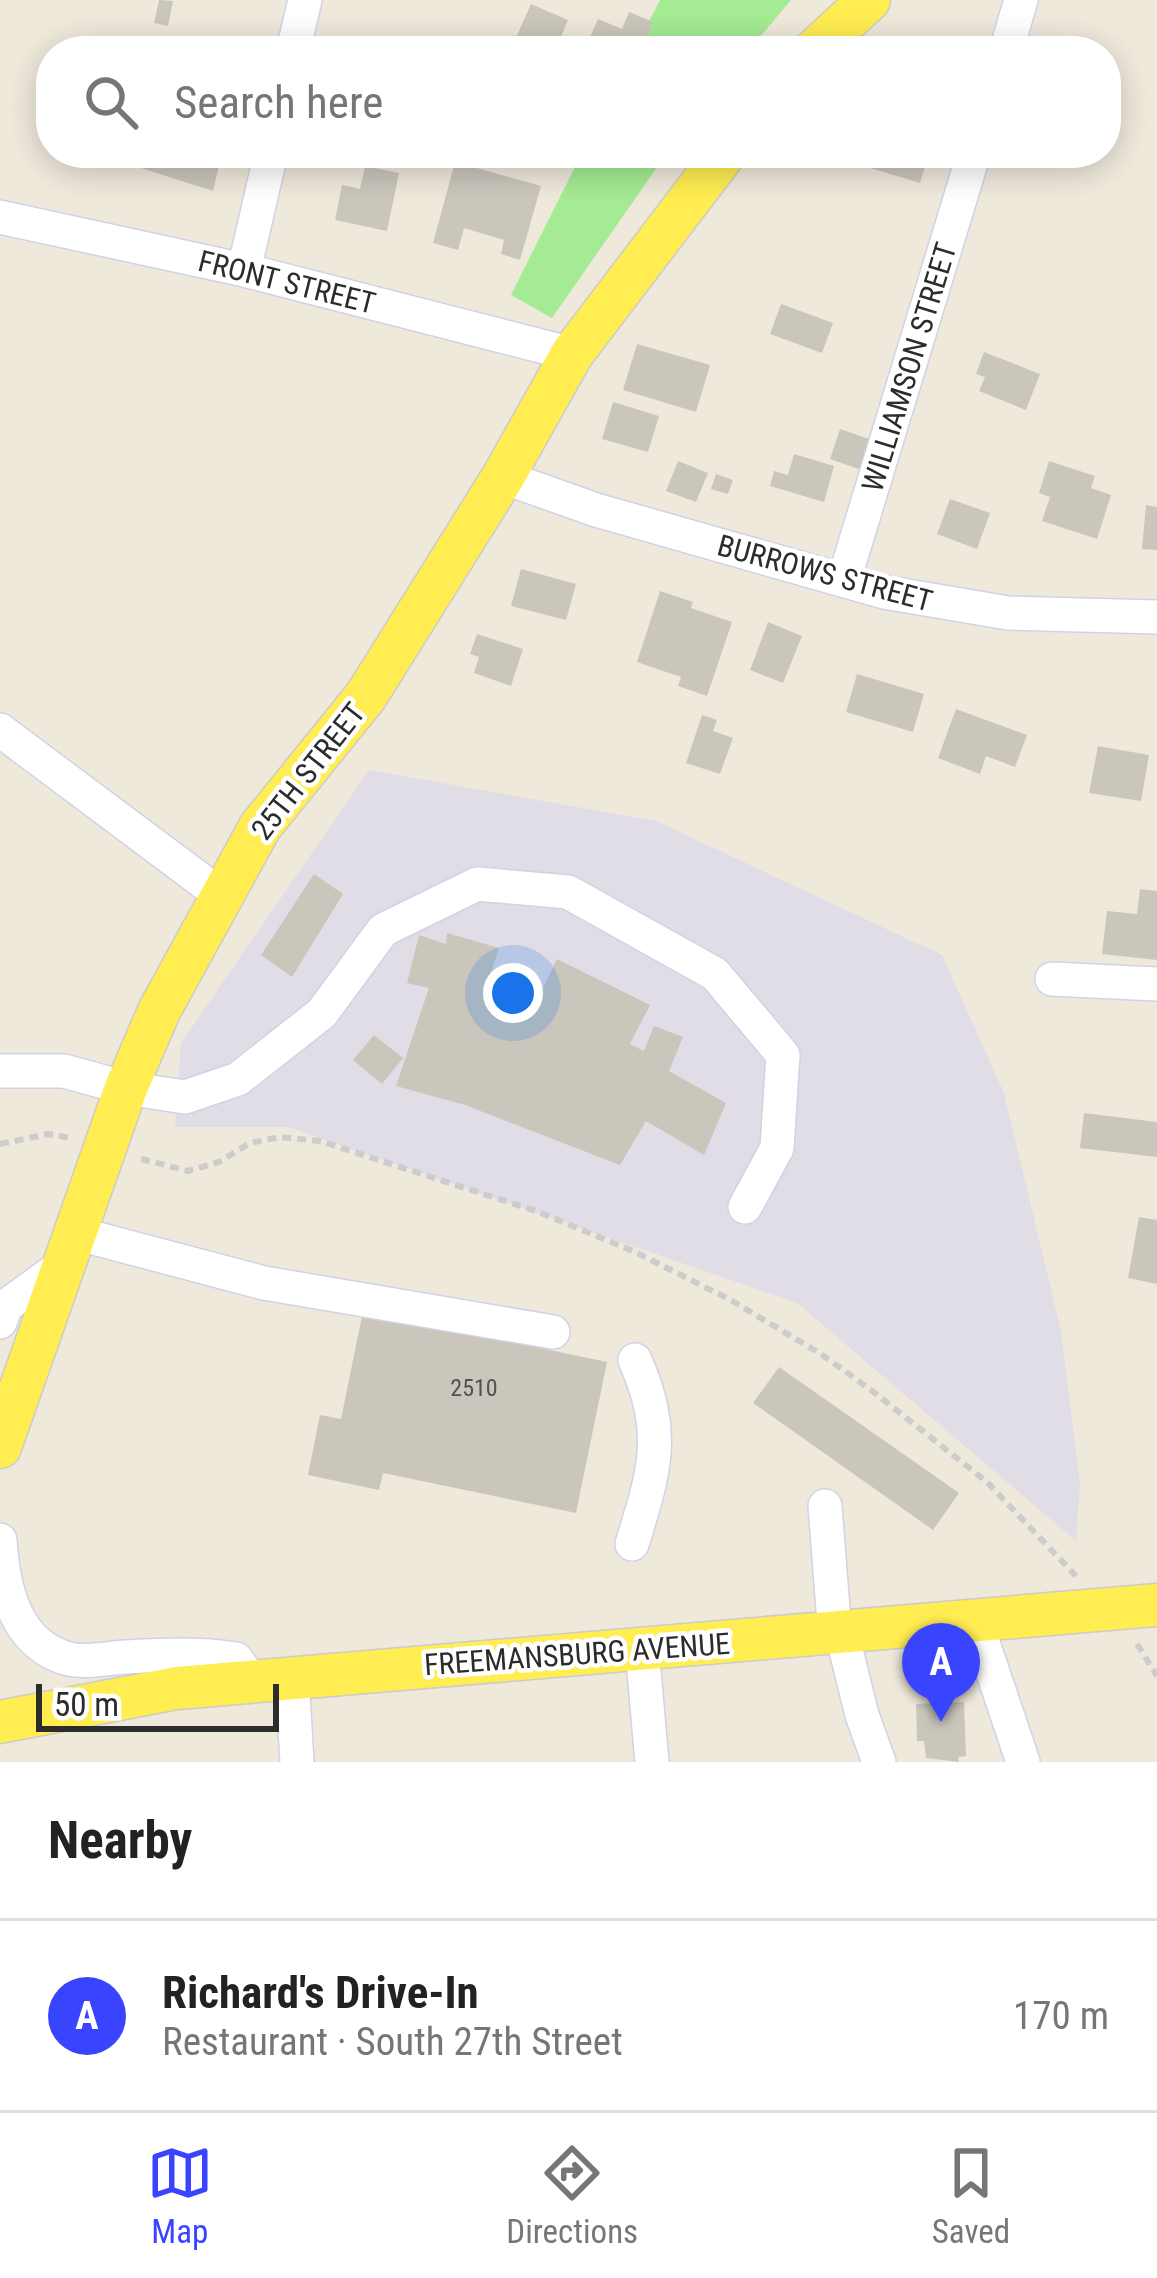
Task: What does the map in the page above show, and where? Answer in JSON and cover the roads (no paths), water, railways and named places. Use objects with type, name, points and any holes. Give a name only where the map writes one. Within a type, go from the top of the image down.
[{"type":"main road","points":[[830,36],[869,0]]},
{"type":"main road","name":"25TH STREET","points":[[0,1447],[126,1088],[159,1011],[260,827],[366,696],[572,354],[714,168]]},
{"type":"main road","name":"FREEMANSBURG AVENUE","points":[[0,1722],[177,1688],[1157,1605]]},
{"type":"street","points":[[297,36],[305,0]]},
{"type":"street","points":[[1010,36],[1021,0]]},
{"type":"street","points":[[244,270],[268,168]]},
{"type":"street","name":"WILLIAMSON STREET","points":[[844,580],[969,168]]},
{"type":"street","name":"FRONT STREET","points":[[0,217],[244,270],[572,354]]},
{"type":"street","name":"BURROWS STREET","points":[[502,477],[596,510],[949,606],[1008,613],[1157,617]]},
{"type":"street","points":[[1,732],[222,896]]},
{"type":"street","points":[[0,1071],[64,1071],[185,1097],[238,1079],[322,1013],[383,930],[477,884],[568,892],[715,974],[783,1055],[776,1148],[745,1207]]},
{"type":"street","points":[[1052,979],[1157,984]]},
{"type":"street","points":[[0,1322],[6,1306],[70,1249],[553,1332]]},
{"type":"street","points":[[632,1544],[648,1489],[656,1427],[652,1400],[634,1360]]},
{"type":"street","points":[[826,1506],[839,1634],[879,1762]]},
{"type":"street","points":[[0,1540],[2,1571],[15,1617],[39,1644],[71,1660],[198,1653],[236,1659],[272,1679],[297,1762]]},
{"type":"street","points":[[976,1622],[1024,1762]]},
{"type":"street","points":[[642,1649],[652,1762]]},
{"type":"place","name":"Richard's Drive-In","points":[[941,1722]]}]
